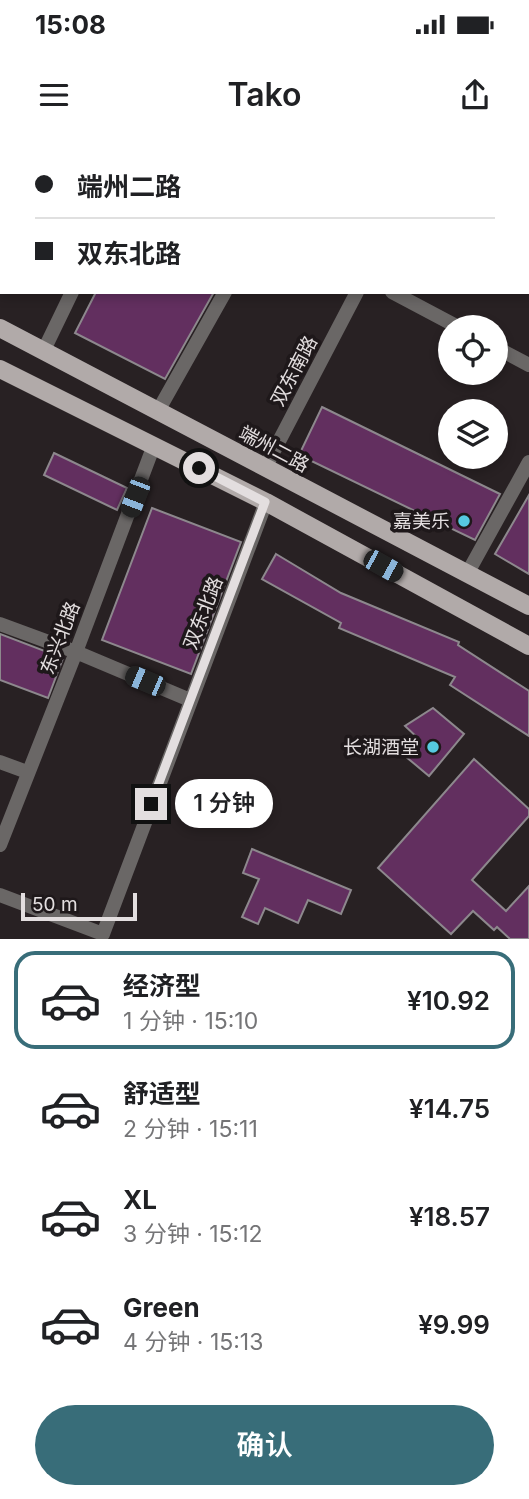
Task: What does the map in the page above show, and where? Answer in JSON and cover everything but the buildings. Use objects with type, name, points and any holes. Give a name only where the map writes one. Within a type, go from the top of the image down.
[{"type":"main road","name":"端州二路","points":[[0,328],[529,606]]},
{"type":"main road","points":[[0,369],[265,502],[529,646]]},
{"type":"street","points":[[44,352],[71,294]]},
{"type":"street","points":[[158,411],[224,294]]},
{"type":"street","name":"双东南路","points":[[265,468],[356,294]]},
{"type":"street","points":[[396,294],[438,316]]},
{"type":"street","points":[[508,354],[529,365]]},
{"type":"street","name":"东兴北路","points":[[0,845],[154,445]]},
{"type":"street","points":[[467,574],[529,461]]},
{"type":"street","name":"双东北路","points":[[0,895],[103,934],[265,502]]},
{"type":"street","points":[[0,624],[76,652],[190,700]]},
{"type":"street","points":[[0,762],[27,772]]},
{"type":"place","name":"嘉美乐","points":[[464,521]]},
{"type":"place","name":"长湖酒堂","points":[[433,747]]},
{"type":"route","points":[[151,804],[265,502],[199,468]]}]
